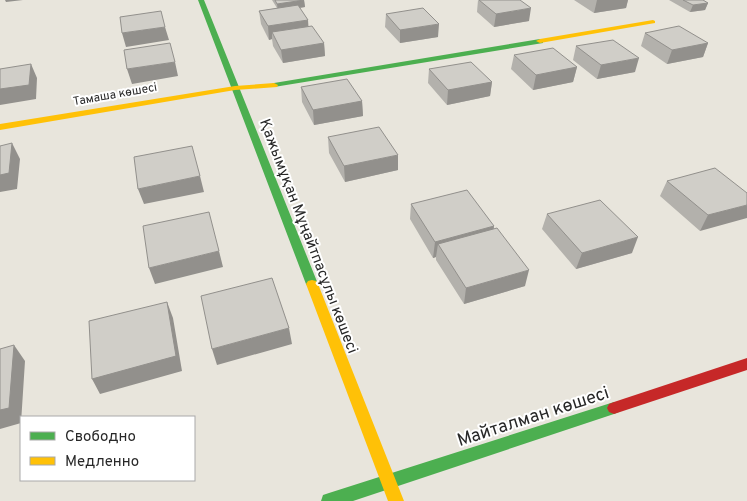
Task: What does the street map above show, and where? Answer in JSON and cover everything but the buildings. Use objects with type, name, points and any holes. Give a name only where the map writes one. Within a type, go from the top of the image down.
[{"type":"street","name":"Қажымұқан Мұңайтпасұлы көшесі","points":[[201,0],[396,501]]},
{"type":"street","name":"Тамаша көшесі","points":[[0,127],[235,88],[281,85],[653,22]]},
{"type":"street","name":"Майталман көшесі","points":[[329,501],[747,364]]},
{"type":"traffic: fast","points":[[201,0],[312,284]]},
{"type":"traffic: fast","points":[[274,85],[540,41]]},
{"type":"traffic: fast","points":[[329,501],[614,408]]},
{"type":"traffic: slow","points":[[540,41],[653,22]]},
{"type":"traffic: slow","points":[[0,127],[235,88],[274,85]]},
{"type":"traffic: slow","points":[[312,284],[396,501]]},
{"type":"traffic: jam","points":[[614,408],[747,364]]}]
